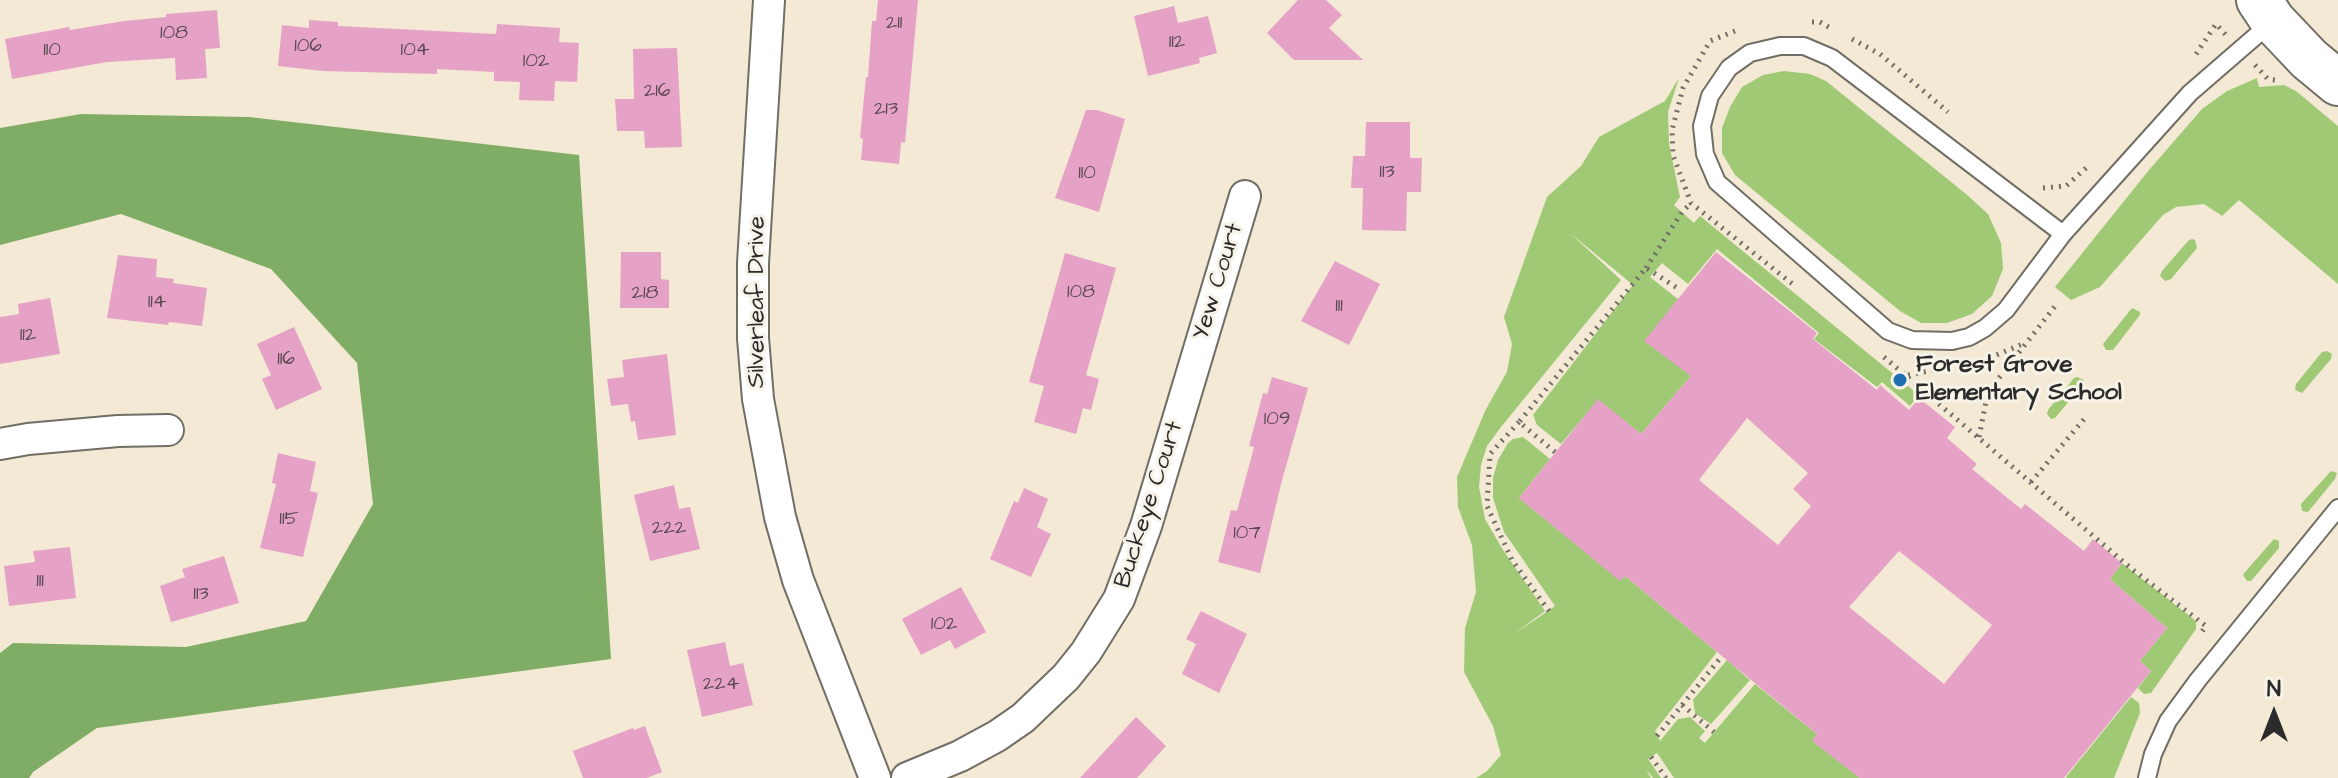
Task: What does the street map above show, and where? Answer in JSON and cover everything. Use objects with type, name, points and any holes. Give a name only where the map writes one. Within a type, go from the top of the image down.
[{"type":"street","name":"Silverleaf Drive","points":[[769,0],[753,263],[753,338],[758,399],[780,517],[798,580],[875,778]]},
{"type":"street","points":[[2266,11],[2309,59],[2338,83]]},
{"type":"street","name":"Yew Court","points":[[1193,368],[1245,196]]},
{"type":"street","name":"Buckeye Court","points":[[907,778],[960,756],[997,736],[1045,700],[1086,652],[1119,599],[1146,526],[1193,368]]},
{"type":"street","points":[[0,444],[88,433],[168,430]]},
{"type":"lane","points":[[2063,234],[1832,58],[1804,46],[1780,46],[1750,53],[1729,68],[1710,96],[1702,126],[1705,154],[1717,182],[1888,331],[1912,340],[1932,342],[1969,337],[2006,310],[2063,234],[2190,93],[2240,49],[2266,11]]},
{"type":"lane","points":[[2147,778],[2153,754],[2168,721],[2338,508]]},
{"type":"path","points":[[1805,22],[1820,22],[1880,54],[1952,115]]},
{"type":"path","points":[[2193,57],[2216,24],[2268,79],[2283,82]]},
{"type":"path","points":[[1746,27],[1710,41],[1683,88],[1672,130],[1673,155],[1691,203],[1799,289]]},
{"type":"path","points":[[2040,188],[2066,186],[2097,158]]},
{"type":"path","points":[[1549,611],[1512,560],[1487,506],[1490,454],[1646,268],[1691,203]]},
{"type":"path","points":[[1646,268],[1679,289]]},
{"type":"path","points":[[1979,437],[1988,392],[2056,305]]},
{"type":"path","points":[[1883,356],[2133,570],[2206,626],[2198,638]]},
{"type":"path","points":[[2031,482],[2085,418]]},
{"type":"path","points":[[1519,422],[1555,452]]},
{"type":"path","points":[[1657,736],[1722,656]]},
{"type":"path","points":[[1682,705],[1714,732]]},
{"type":"path","points":[[1651,757],[1666,778]]},
{"type":"green space","points":[[1784,71],[1810,74],[1826,81],[1988,214],[2001,243],[2003,269],[1992,296],[1972,314],[1947,323],[1921,323],[1900,311],[1735,175],[1722,153],[1722,128],[1730,107],[1742,87],[1763,75]]},
{"type":"green space","points":[[1679,78],[1668,112],[1669,144],[1680,197],[1674,205],[1694,223],[1700,216],[1919,395],[1910,406],[1882,382],[1877,387],[1814,339],[1819,333],[1717,249],[1688,284],[1662,263],[1650,277],[1679,300],[1691,376],[1641,434],[1598,400],[1561,444],[1537,425],[1533,415],[1633,285],[1570,233],[1621,280],[1501,427],[1487,446],[1481,465],[1479,487],[1485,519],[1545,611],[1513,635],[1555,606],[1504,532],[1493,498],[1493,478],[1498,460],[1508,443],[1523,437],[1550,459],[1519,498],[1620,580],[1625,576],[1717,652],[1655,731],[1660,741],[1678,719],[1690,717],[1705,731],[1699,738],[1705,743],[1755,684],[1817,734],[1813,741],[1860,778],[1674,778],[1657,753],[1648,759],[1661,778],[1653,778],[1646,769],[1651,778],[1476,778],[1501,755],[1493,726],[1464,672],[1465,628],[1476,592],[1472,545],[1458,507],[1457,477],[1486,409],[1507,372],[1512,344],[1504,317],[1547,197],[1581,166],[1599,137],[1665,101]]},
{"type":"green space","points":[[2257,78],[2259,87],[2284,85],[2296,91],[2338,126],[2338,284],[2239,200],[2222,216],[2204,204],[2176,207],[2163,215],[2100,287],[2071,300],[2055,287],[2202,109],[2227,91]]},
{"type":"green space","points":[[81,114],[249,117],[579,155],[611,659],[97,728],[33,772],[29,778],[0,778],[0,653],[13,643],[186,647],[306,621],[373,504],[357,363],[271,269],[121,214],[0,245],[0,128]]},
{"type":"green space","points":[[2192,239],[2197,248],[2171,279],[2165,281],[2160,276],[2162,271]]},
{"type":"green space","points":[[2132,308],[2140,315],[2113,350],[2106,350],[2103,344]]},
{"type":"green space","points":[[2322,352],[2332,354],[2331,359],[2302,393],[2295,390],[2296,384]]},
{"type":"green space","points":[[2077,377],[2084,380],[2083,385],[2051,419],[2048,410]]},
{"type":"green space","points":[[2331,471],[2337,473],[2335,479],[2308,512],[2302,511],[2301,504]]},
{"type":"green space","points":[[2274,539],[2279,541],[2279,548],[2251,581],[2247,581],[2243,575]]},
{"type":"green space","points":[[2122,563],[2196,621],[2196,629],[2151,693],[2144,694],[2138,688],[2151,671],[2140,661],[2167,628],[2110,579]]},
{"type":"green space","points":[[1727,660],[1750,680],[1711,724],[1695,713],[1693,700]]},
{"type":"green space","points":[[2131,697],[2139,703],[2140,713],[2114,778],[2067,778],[2066,777]]},
{"type":"building","points":[[878,0],[918,0],[905,143],[901,142],[899,164],[861,160],[866,77],[872,21],[876,21]]},
{"type":"building","points":[[1298,0],[1326,0],[1342,15],[1329,28],[1363,60],[1294,60],[1267,33]]},
{"type":"building","points":[[1174,6],[1178,23],[1208,16],[1217,53],[1199,58],[1200,63],[1148,76],[1134,16]]},
{"type":"building","points":[[217,10],[220,48],[205,49],[207,78],[176,80],[175,58],[107,62],[12,79],[5,39],[69,27],[70,30],[166,17],[166,14]]},
{"type":"building","points":[[309,20],[338,22],[338,26],[496,34],[497,24],[560,28],[559,42],[579,43],[577,82],[555,81],[554,101],[519,100],[520,82],[494,81],[494,72],[437,69],[437,74],[323,71],[278,66],[282,25],[309,28]]},
{"type":"building","points":[[677,48],[682,147],[645,148],[644,131],[617,131],[615,99],[634,99],[633,49]]},
{"type":"building","points":[[1086,110],[1097,110],[1125,119],[1099,212],[1055,198]]},
{"type":"building","points":[[1366,122],[1410,122],[1410,158],[1422,158],[1421,192],[1407,192],[1406,231],[1362,230],[1363,188],[1351,188],[1353,156],[1365,156]]},
{"type":"building","points":[[621,252],[661,252],[661,279],[669,280],[669,308],[620,308]]},
{"type":"building","points":[[1716,252],[1817,333],[1813,339],[1877,390],[1880,385],[1909,410],[1919,398],[1955,427],[1947,438],[1977,464],[1972,469],[2021,509],[2025,504],[2084,551],[2093,539],[2122,563],[2110,579],[2167,628],[2140,661],[2151,671],[2064,778],[1860,778],[1812,741],[1817,734],[1625,576],[1620,581],[1519,498],[1598,399],[1641,434],[1691,376],[1644,341]],"holes":[[[1747,418],[1808,473],[1793,489],[1811,506],[1778,545],[1699,480]],[[1899,551],[1992,625],[1944,684],[1849,607]]]},
{"type":"building","points":[[1065,253],[1116,268],[1086,375],[1099,379],[1091,410],[1083,408],[1076,434],[1034,422],[1044,386],[1029,382]]},
{"type":"building","points":[[118,255],[157,259],[156,277],[207,288],[202,326],[107,318]]},
{"type":"building","points":[[1335,261],[1380,284],[1349,345],[1301,321]]},
{"type":"building","points":[[50,298],[60,354],[0,364],[0,317],[19,314],[18,304]]},
{"type":"building","points":[[294,327],[322,389],[276,410],[262,379],[271,375],[257,344]]},
{"type":"building","points":[[667,354],[676,435],[638,440],[628,404],[611,406],[607,379],[624,377],[622,360]]},
{"type":"building","points":[[1272,377],[1308,388],[1260,573],[1218,562],[1231,510],[1237,511],[1254,447],[1249,446],[1263,393],[1267,394]]},
{"type":"building","points":[[278,453],[316,462],[310,491],[318,493],[303,557],[260,548],[276,484],[272,483]]},
{"type":"building","points":[[674,485],[679,509],[690,507],[700,549],[650,561],[634,495]]},
{"type":"building","points":[[1024,488],[1048,499],[1037,527],[1051,534],[1031,577],[990,559],[1014,501],[1018,503]]},
{"type":"building","points":[[70,547],[76,598],[9,606],[4,566],[35,562],[33,551]]},
{"type":"building","points":[[224,556],[239,603],[171,622],[160,586],[185,577],[182,569]]},
{"type":"building","points":[[961,587],[986,632],[955,649],[950,640],[921,655],[902,619]]},
{"type":"building","points":[[1201,611],[1247,634],[1219,693],[1182,674],[1196,644],[1186,639]]},
{"type":"building","points":[[725,642],[730,666],[743,663],[753,705],[702,717],[687,650]]},
{"type":"building","points":[[1136,717],[1166,746],[1137,778],[1080,778]]},
{"type":"building","points":[[645,726],[662,772],[647,778],[583,778],[573,751]]},
{"type":"place","name":"Forest Grove Elementary School","points":[[1900,380]]}]
